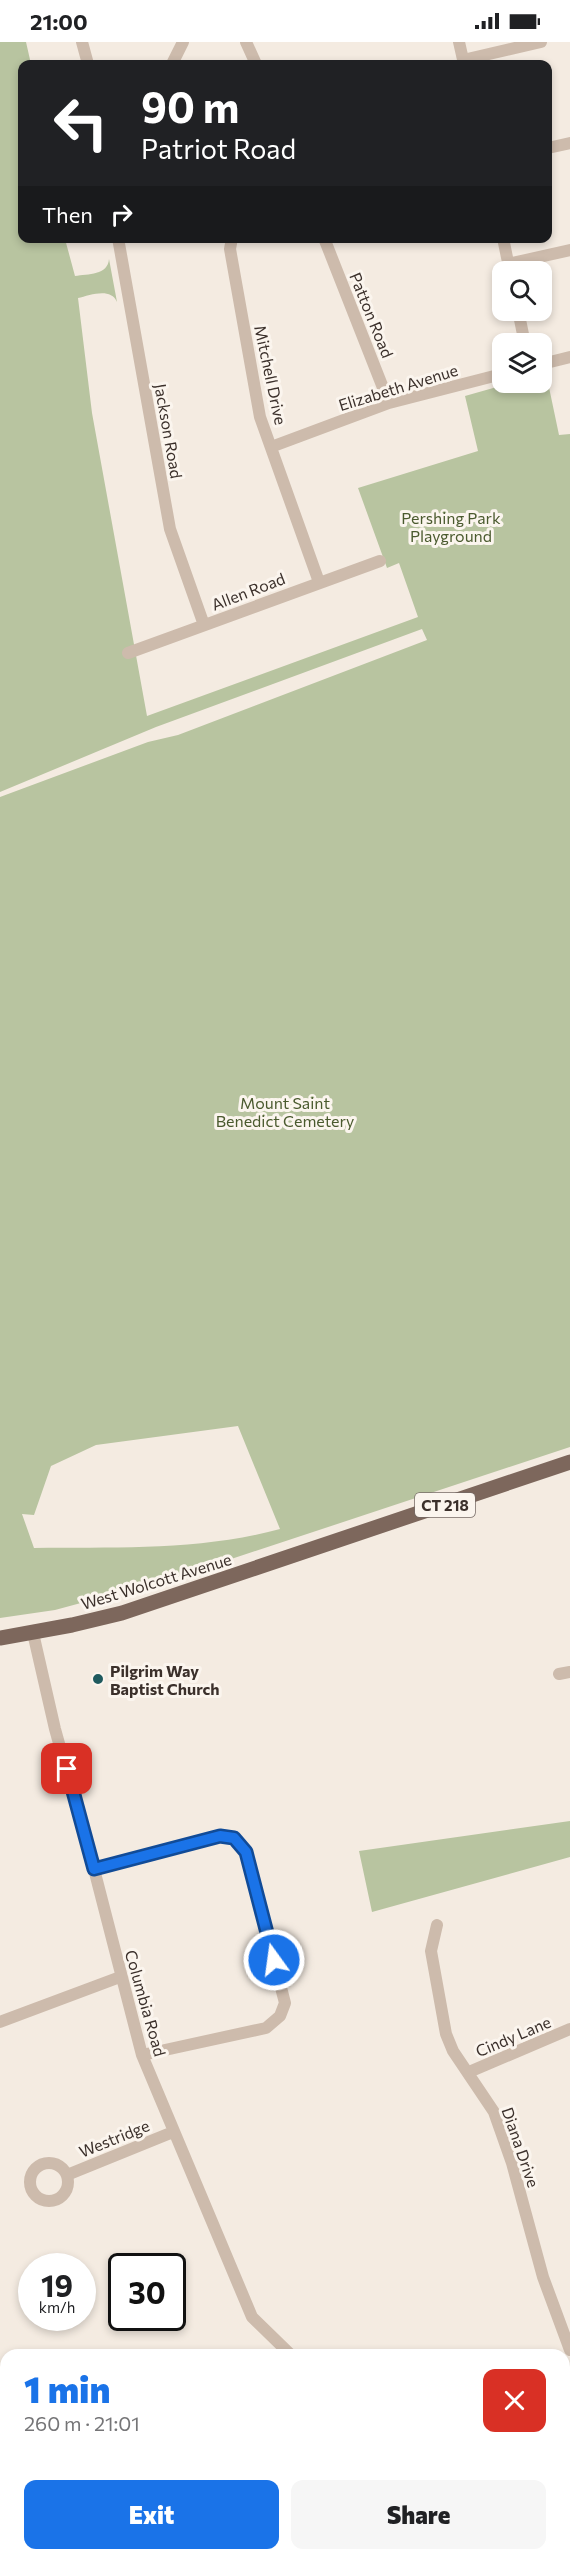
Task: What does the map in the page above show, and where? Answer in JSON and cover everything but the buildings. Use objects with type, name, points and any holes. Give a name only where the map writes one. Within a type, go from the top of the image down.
[{"type":"main road","name":"West Wolcott Avenue","points":[[0,1638],[122,1613],[570,1462]]},
{"type":"street","points":[[82,42],[87,60]]},
{"type":"street","points":[[174,60],[183,42]]},
{"type":"street","points":[[246,42],[254,60]]},
{"type":"street","points":[[459,42],[464,60]]},
{"type":"street","points":[[472,60],[542,42]]},
{"type":"street","points":[[552,147],[570,143]]},
{"type":"street","name":"Jackson Road","points":[[119,243],[170,529],[204,625]]},
{"type":"street","name":"Mitchell Drive","points":[[231,243],[230,249],[260,417],[320,582]]},
{"type":"street","name":"Patton Road","points":[[326,243],[389,403]]},
{"type":"street","points":[[504,243],[508,261]]},
{"type":"street","points":[[533,261],[570,250]]},
{"type":"street","points":[[552,362],[570,357]]},
{"type":"street","name":"Elizabeth Avenue","points":[[271,447],[389,403],[492,377]]},
{"type":"street","name":"Allen Road","points":[[128,653],[380,561]]},
{"type":"street","name":"Columbia Road","points":[[33,1633],[55,1729],[142,2055],[252,2317],[285,2349]]},
{"type":"street","points":[[94,1869],[220,1836],[234,1838],[246,1852],[266,1927],[285,2003],[280,2016],[266,2028],[142,2055]]},
{"type":"street","name":"Diana Drive","points":[[437,1925],[431,1951],[446,2034],[453,2051],[494,2112],[512,2163],[543,2277],[570,2349]]},
{"type":"street","points":[[0,2022],[120,1977]]},
{"type":"street","name":"Cindy Lane","points":[[468,2072],[570,2029]]},
{"type":"street","name":"Westridge","points":[[67,2175],[173,2132]]},
{"type":"green space","name":"Mount Saint Benedict Cemetery","points":[[0,42],[26,42],[30,60],[18,60],[18,243],[66,243],[75,276],[101,271],[108,264],[109,259],[117,302],[114,297],[105,293],[78,298],[92,413],[147,716],[418,617],[399,563],[387,568],[358,488],[478,451],[465,396],[492,388],[492,393],[550,393],[559,435],[570,434],[570,1447],[177,1577],[55,1610],[0,1618],[0,797],[148,742],[178,735],[427,640],[422,629],[156,727],[0,792]],"holes":[[[238,1426],[280,1529],[219,1541],[158,1546],[34,1548],[22,1514],[34,1515],[51,1466],[96,1445]]]},
{"type":"green space","points":[[570,1821],[570,1857],[372,1912],[359,1851]]},
{"type":"place","name":"Pilgrim Way Baptist Church","points":[[98,1679]]},
{"type":"route","points":[[67,1769],[94,1869],[220,1836],[234,1838],[246,1852],[274,1960]]},
{"type":"park label","name":"Pershing Park Playground","points":[[451,526]]}]
